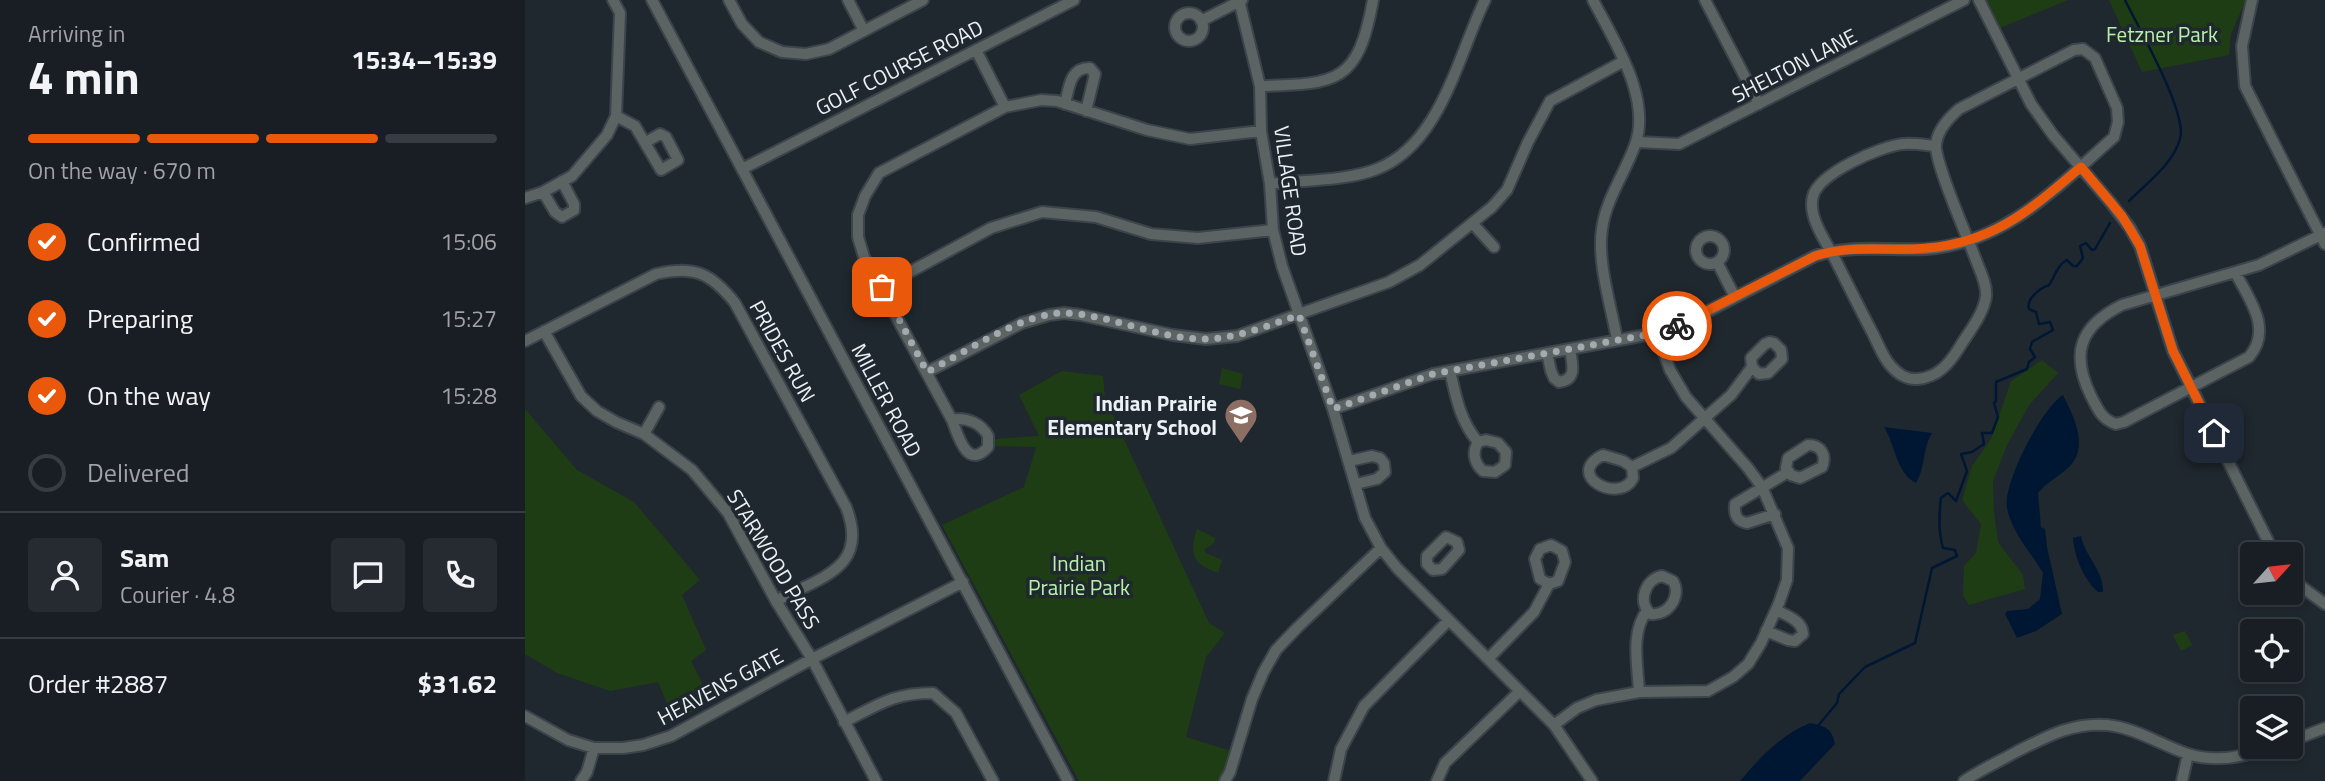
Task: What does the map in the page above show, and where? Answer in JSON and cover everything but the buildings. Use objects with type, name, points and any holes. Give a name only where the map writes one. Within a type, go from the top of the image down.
[{"type":"street","points":[[525,198],[543,192],[572,176],[607,135],[616,116],[619,13],[613,0]]},
{"type":"street","name":"MILLER ROAD","points":[[652,0],[1068,781]]},
{"type":"street","points":[[729,0],[742,24],[759,42],[782,52],[806,54],[829,50],[923,0]]},
{"type":"street","points":[[848,0],[864,31]]},
{"type":"street","name":"GOLF COURSE ROAD","points":[[742,169],[1074,0]]},
{"type":"street","name":"VILLAGE ROAD","points":[[1201,21],[1240,0],[1261,86],[1261,131],[1271,184],[1273,230],[1282,266],[1333,409],[1366,518],[1381,548],[1412,583],[1554,725],[1592,781]]},
{"type":"street","points":[[1261,86],[1310,85],[1337,77],[1358,56],[1373,0]]},
{"type":"street","points":[[1271,184],[1358,174],[1377,169],[1399,158],[1427,128],[1485,0]]},
{"type":"street","points":[[1593,0],[1636,88],[1638,112],[1637,142],[1611,197],[1602,227],[1601,250],[1617,339]]},
{"type":"street","points":[[1705,0],[1759,104]]},
{"type":"street","name":"SHELTON LANE","points":[[1637,142],[1679,144],[1964,0]]},
{"type":"street","points":[[1979,0],[2031,104],[2053,135],[2130,228],[2140,246],[2173,351],[2268,542]]},
{"type":"street","points":[[2235,272],[2261,329],[2256,349],[2243,361],[2124,422],[2116,424],[2102,417],[2082,377],[2080,350],[2093,325],[2108,312],[2123,305],[2156,295],[2259,265],[2324,238],[2245,86],[2242,46],[2252,0]]},
{"type":"street","points":[[1333,409],[1450,370],[1657,333],[1689,321],[1815,256],[1831,251],[1861,248],[1926,249],[1969,242],[2011,223],[2114,137],[2118,122],[2117,108],[2095,58],[2083,49],[2074,50],[1959,109],[1947,120],[1935,146],[1940,166],[1969,242],[1983,281],[1986,296],[1980,313],[1949,364],[1938,372],[1920,379],[1907,378],[1888,363],[1831,251],[1812,214],[1812,197],[1825,178],[1883,148],[1906,143],[1935,146]]},
{"type":"street","points":[[977,50],[1005,107]]},
{"type":"street","points":[[776,64],[782,52]]},
{"type":"street","points":[[927,372],[1022,323],[1049,315],[1081,315],[1173,335],[1206,339],[1237,336],[1398,277],[1420,265],[1473,224],[1507,190],[1550,101],[1624,61]]},
{"type":"street","points":[[1065,104],[1074,73],[1079,69],[1090,68],[1095,74],[1086,111]]},
{"type":"street","points":[[952,420],[864,257],[858,237],[858,215],[865,195],[879,173],[1005,107],[1041,100],[1065,104],[1147,130],[1190,139],[1261,131]]},
{"type":"street","points":[[616,116],[635,126],[646,142]]},
{"type":"street","points":[[543,192],[555,212],[562,217],[569,214],[574,210],[574,204],[562,181]]},
{"type":"street","points":[[882,287],[991,228],[1042,212],[1096,217],[1151,234],[1198,238],[1273,230]]},
{"type":"street","points":[[1473,224],[1494,247]]},
{"type":"street","points":[[1717,262],[1735,297]]},
{"type":"street","name":"PRIDES RUN","points":[[525,341],[656,274],[676,270],[699,271],[723,288],[735,303],[846,507],[852,525],[853,545],[845,562],[776,601]]},
{"type":"street","name":"STARWOOD PASS","points":[[544,331],[581,396],[597,411],[644,434],[692,470],[729,513],[776,601],[812,659],[876,781]]},
{"type":"street","points":[[1554,725],[1586,703],[1639,692],[1708,691],[1733,677],[1748,664],[1776,610],[1787,580],[1788,548],[1762,487],[1686,397],[1670,370],[1657,333]]},
{"type":"street","points":[[1547,353],[1554,378],[1565,382],[1571,378],[1573,372],[1570,349]]},
{"type":"street","points":[[1632,467],[1671,448],[1731,394],[1752,367]]},
{"type":"street","points":[[1450,370],[1459,410],[1469,431],[1478,442]]},
{"type":"street","points":[[644,434],[659,407]]},
{"type":"street","points":[[1349,461],[1372,456],[1380,458],[1385,468],[1385,472],[1377,479],[1356,484]]},
{"type":"street","points":[[1775,514],[1747,523],[1737,518],[1735,504],[1788,472]]},
{"type":"street","points":[[1224,781],[1230,772],[1256,690],[1276,650],[1381,548]]},
{"type":"street","points":[[1412,583],[1430,567]]},
{"type":"street","name":"HEAVENS GATE","points":[[525,716],[568,740],[594,748],[623,748],[671,736],[812,659],[963,582]]},
{"type":"street","points":[[1488,659],[1534,612],[1549,584]]},
{"type":"street","points":[[2303,588],[2325,604]]},
{"type":"street","points":[[1766,631],[1795,641],[1803,634],[1802,627],[1797,622],[1776,610]]},
{"type":"street","points":[[1639,692],[1637,636],[1647,611]]},
{"type":"street","points":[[1334,781],[1341,749],[1364,706],[1449,620]]},
{"type":"street","points":[[1437,781],[1445,763],[1520,691]]},
{"type":"street","points":[[844,722],[907,693],[933,693],[956,713],[993,781]]},
{"type":"street","points":[[1964,781],[1981,769],[2041,738],[2085,724],[2111,725],[2188,754],[2240,756]]},
{"type":"street","points":[[2303,737],[2325,729]]},
{"type":"street","points":[[581,781],[587,772],[594,748]]},
{"type":"street","points":[[2182,781],[2188,754]]},
{"type":"green space","name":"Fetzner Park","points":[[1987,0],[2068,0],[2000,28]]},
{"type":"green space","name":"Fetzner Park","points":[[2109,0],[2246,0],[2231,34],[2229,55],[2142,72]]},
{"type":"green space","points":[[2042,360],[2058,373],[2029,405],[2007,445],[1993,481],[1998,542],[2023,575],[2025,589],[1969,605],[1963,595],[1964,566],[1976,553],[1981,524],[1962,500],[1972,466],[1991,439],[2011,381]]},
{"type":"green space","points":[[1222,368],[1243,374],[1240,389],[1219,384]]},
{"type":"green space","name":"Indian Prairie Park","points":[[1062,371],[1103,376],[1105,398],[1209,623],[1225,633],[1206,657],[1186,737],[1231,751],[1219,781],[1079,781],[942,525],[1024,487],[1036,447],[994,446],[994,439],[1039,436],[1019,395]]},
{"type":"green space","points":[[525,409],[577,470],[634,502],[700,580],[682,595],[706,650],[691,661],[711,701],[675,722],[658,682],[610,691],[557,673],[525,654]]},
{"type":"green space","points":[[1197,529],[1215,538],[1214,543],[1204,550],[1222,560],[1218,573],[1203,566],[1195,558],[1193,546]]},
{"type":"green space","points":[[2185,631],[2192,645],[2181,651],[2173,635]]},
{"type":"water","points":[[2063,395],[2078,432],[2078,451],[2068,468],[2038,493],[2041,527],[2045,529],[2062,614],[2036,631],[2017,638],[2005,614],[2007,611],[2028,609],[2040,599],[2043,573],[2013,526],[2007,508],[2007,497],[2025,447],[2045,414]]},
{"type":"water","points":[[1884,427],[1932,433],[1916,483],[1900,465]]},
{"type":"water","points":[[2081,536],[2101,577],[2103,592],[2098,592],[2093,587],[2078,560],[2073,538]]},
{"type":"water","points":[[1810,723],[1827,729],[1835,744],[1800,781],[1740,781],[1790,733]]},
{"type":"waterway","points":[[2125,0],[2170,91],[2180,127],[2180,139],[2172,157],[2129,201]]},
{"type":"waterway","points":[[1817,727],[1837,703],[1839,694],[1865,667],[1915,643],[1932,568],[1957,556],[1955,550],[1943,548],[1939,523],[1941,498],[1948,493],[1956,501],[1967,471],[1961,454],[1972,452],[1984,444],[1982,433],[1992,433],[1998,417],[1994,403],[1996,382],[2027,369],[2029,362],[2035,357],[2030,349],[2032,342],[2053,330],[2050,322],[2039,324],[2036,312],[2029,309],[2030,301],[2038,291],[2049,285],[2064,262],[2067,260],[2077,266],[2083,258],[2080,246],[2086,243],[2092,250],[2095,249],[2110,223]]},
{"type":"way so far","points":[[882,287],[927,372],[1022,323],[1049,315],[1081,315],[1173,335],[1206,339],[1237,336],[1299,315],[1333,409],[1433,374],[1657,333],[1677,326]]},
{"type":"place","name":"Indian Prairie Elementary School","points":[[1241,445]]},
{"type":"route","points":[[1677,326],[1815,256],[1831,251],[1861,248],[1926,249],[1969,242],[2011,223],[2081,167],[2122,216],[2140,246],[2173,351],[2214,433]]}]
